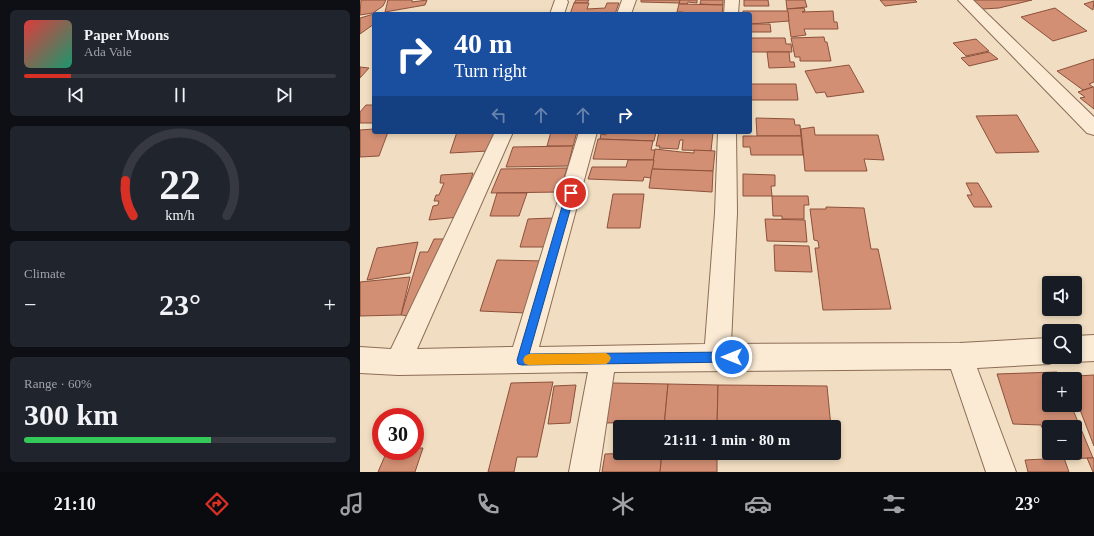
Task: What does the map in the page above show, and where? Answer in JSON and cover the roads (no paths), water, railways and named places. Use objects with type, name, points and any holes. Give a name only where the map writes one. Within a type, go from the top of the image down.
[{"type":"street","points":[[625,12],[629,0]]},
{"type":"street","points":[[731,12],[732,0]]},
{"type":"street","points":[[966,0],[1094,128]]},
{"type":"street","points":[[398,362],[503,134]]},
{"type":"street","points":[[522,360],[587,134]]},
{"type":"street","points":[[717,357],[726,213],[727,134]]},
{"type":"street","points":[[1082,349],[1094,348]]},
{"type":"street","points":[[360,360],[398,362],[603,358],[960,356],[1042,351]]},
{"type":"street","points":[[960,356],[1001,472]]},
{"type":"street","points":[[584,472],[603,358]]}]
